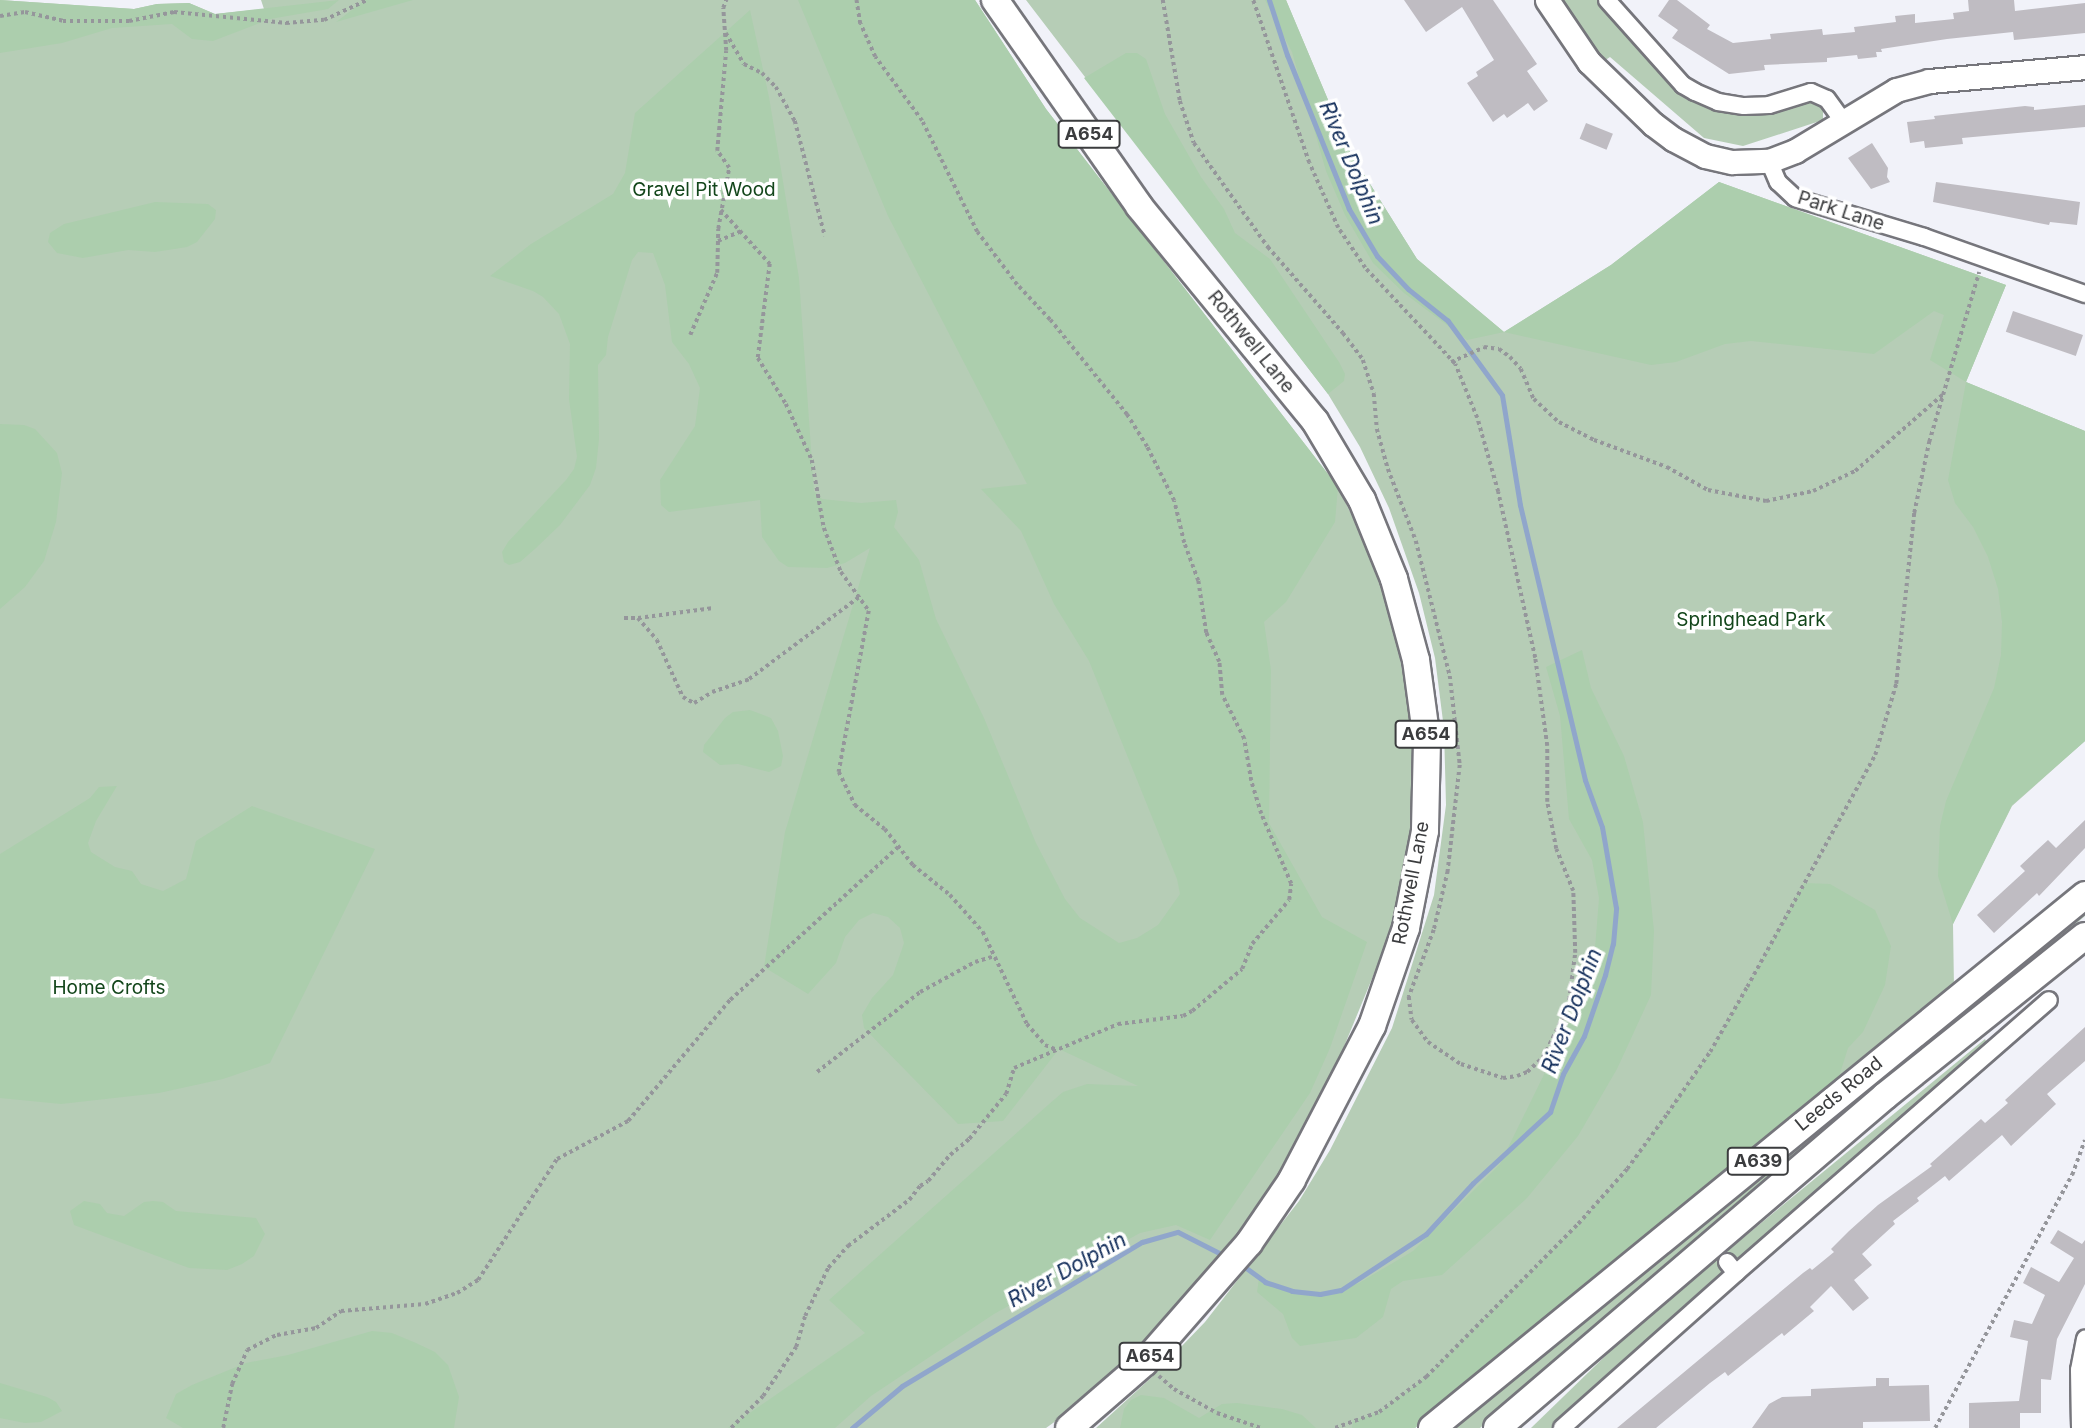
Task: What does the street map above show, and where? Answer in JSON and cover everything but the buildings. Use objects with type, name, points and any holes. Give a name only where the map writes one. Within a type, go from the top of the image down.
[{"type":"main road","name":"Rothwell Lane","points":[[995,0],[1139,206],[1315,421],[1362,500],[1394,579],[1413,648],[1427,741],[1423,843],[1406,928],[1373,1026],[1292,1180],[1249,1243],[1144,1363],[1069,1428]]},
{"type":"main road","name":"Leeds Road","points":[[1432,1428],[2085,895]]},
{"type":"main road","name":"Leeds Road","points":[[1497,1428],[1885,1096],[2085,936]]},
{"type":"street","points":[[1547,0],[1590,62],[1631,104],[1672,139],[1705,156],[1732,162],[1769,161],[1821,138],[1896,90],[1928,81],[2085,67]]},
{"type":"street","points":[[1607,0],[1684,85],[1695,92],[1718,102],[1744,106],[1769,105],[1811,93],[1827,99],[1844,122]]},
{"type":"street","name":"Park Lane","points":[[1769,161],[1778,182],[1795,198],[1924,237],[2085,294]]},
{"type":"street","points":[[1562,1428],[1732,1268],[2049,1000]]},
{"type":"street","points":[[2080,1428],[2079,1370],[2085,1339]]},
{"type":"path","points":[[0,16],[25,12],[62,21],[129,21],[174,12],[286,23],[324,20],[367,0]]},
{"type":"path","points":[[690,335],[717,273],[721,210],[729,168],[717,150],[725,31],[723,8],[726,0]]},
{"type":"path","points":[[732,1428],[763,1396],[796,1348],[805,1316],[828,1268],[848,1245],[865,1236],[909,1200],[950,1155],[969,1139],[1006,1094],[1014,1068],[1118,1024],[1183,1017],[1192,1012],[1242,970],[1252,944],[1265,925],[1284,908],[1291,884],[1261,814],[1251,781],[1244,739],[1222,695],[1219,662],[1206,633],[1198,581],[1184,543],[1174,501],[1147,447],[1127,415],[1050,320],[1017,285],[977,232],[922,121],[875,57],[860,24],[856,0]]},
{"type":"path","points":[[1163,0],[1180,100],[1194,143],[1268,247],[1343,332],[1363,360],[1371,383],[1377,429],[1388,469],[1416,541],[1450,676],[1460,765],[1448,871],[1434,930],[1409,997],[1412,1020],[1428,1042],[1461,1064],[1503,1078],[1527,1072],[1543,1057],[1568,1007],[1575,953],[1573,891],[1556,849],[1547,802],[1547,747],[1535,658],[1498,492],[1477,418],[1455,364],[1365,268],[1338,228],[1309,163],[1254,0]]},
{"type":"path","points":[[725,31],[744,64],[762,73],[787,104],[801,138],[825,236]]},
{"type":"path","points":[[721,210],[770,264],[758,358],[786,404],[812,460],[824,528],[841,572],[869,611],[839,772],[855,805],[885,829],[914,865],[950,895],[983,932],[1027,1024],[1045,1045],[1055,1049]]},
{"type":"path","points":[[718,242],[741,231]]},
{"type":"path","points":[[1335,1428],[1378,1412],[1426,1377],[1478,1328],[1627,1169],[1710,1052],[1875,754],[1896,684],[1913,513],[1943,394],[1983,260]]},
{"type":"path","points":[[1455,364],[1451,362],[1484,347],[1499,349],[1510,356],[1521,369],[1534,399],[1559,422],[1594,440],[1667,467],[1707,490],[1766,501],[1812,491],[1855,471],[1943,394]]},
{"type":"path","points":[[638,618],[657,640],[683,697],[694,702],[712,692],[749,679],[859,597]]},
{"type":"path","points":[[624,618],[713,608]]},
{"type":"path","points":[[223,1428],[232,1384],[247,1350],[276,1335],[316,1328],[341,1311],[425,1304],[457,1293],[478,1280],[557,1158],[628,1121],[730,1000],[899,846]]},
{"type":"path","points":[[817,1072],[920,992],[975,962],[995,956]]},
{"type":"path","points":[[1935,1428],[2072,1175],[2085,1140]]},
{"type":"path","points":[[1144,1363],[1174,1389],[1217,1413],[1261,1428]]},
{"type":"green space","name":"Gravel Pit Wood","points":[[0,0],[134,9],[157,4],[189,3],[215,14],[264,9],[261,0],[975,0],[1046,109],[1338,487],[1373,559],[1393,622],[1403,674],[1414,755],[1411,837],[1397,918],[1329,1083],[1299,1144],[1254,1211],[1210,1269],[1162,1323],[1109,1376],[1053,1423],[1046,1428],[0,1428]]},
{"type":"green space","points":[[0,0],[134,9],[157,4],[189,3],[215,14],[339,0],[328,9],[270,19],[213,41],[192,39],[172,24],[112,28],[62,43],[0,53]]},
{"type":"green space","points":[[365,0],[413,0],[336,22]]},
{"type":"green space","name":"Gravel Pit Wood","points":[[798,0],[975,0],[1046,109],[1338,487],[1335,522],[1286,602],[1264,622],[1271,670],[1269,823],[1322,917],[1367,942],[1330,1048],[1310,1093],[1210,1240],[1176,1225],[1140,1233],[994,1314],[871,1396],[835,1428],[728,1428],[865,1333],[829,1300],[1063,1092],[1087,1084],[1138,1086],[1059,1049],[1003,1121],[958,1124],[864,1028],[862,1015],[872,998],[893,975],[904,943],[900,928],[888,917],[873,913],[859,920],[845,937],[836,963],[808,994],[764,967],[785,832],[870,548],[845,563],[827,568],[788,567],[779,561],[762,537],[760,500],[669,512],[661,505],[660,480],[695,426],[700,388],[689,364],[672,342],[665,285],[653,253],[638,252],[632,260],[608,337],[606,355],[598,365],[599,439],[596,468],[590,485],[560,525],[536,548],[520,562],[509,565],[504,562],[502,552],[508,542],[566,480],[574,469],[577,457],[569,399],[570,344],[559,314],[543,297],[533,291],[490,276],[531,244],[613,194],[625,173],[635,113],[750,10],[769,97],[799,278],[814,491],[822,499],[861,503],[896,500],[898,512],[894,527],[919,560],[936,619],[984,718],[1036,843],[1065,899],[1080,918],[1119,943],[1137,938],[1158,925],[1180,894],[1177,879],[1089,661],[1054,604],[1021,531],[981,489],[1027,484],[888,216]]},
{"type":"green space","name":"Springhead Park","points":[[1026,0],[1286,0],[1350,152],[1417,259],[1504,332],[1611,265],[1719,182],[2006,285],[1966,382],[2085,431],[2085,741],[2012,806],[1953,924],[1954,988],[1415,1428],[1096,1428],[1152,1377],[1205,1322],[1299,1201],[1330,1150],[1392,1028],[1434,895],[1446,805],[1444,729],[1435,658],[1419,593],[1389,508],[1360,447],[1328,394]]},
{"type":"green space","points":[[1265,0],[1286,0],[1350,152],[1417,259],[1504,332],[1467,340],[1404,293],[1373,263],[1345,215],[1326,171],[1292,52]]},
{"type":"green space","points":[[1559,0],[1597,0],[1681,91],[1692,97],[1808,99],[1823,107],[1823,120],[1743,146],[1704,138],[1610,57],[1604,61]]},
{"type":"green space","points":[[1126,53],[1137,53],[1146,59],[1165,114],[1201,177],[1224,209],[1235,233],[1270,259],[1339,362],[1345,374],[1344,381],[1328,394],[1084,78]]},
{"type":"green space","points":[[1719,182],[2006,285],[1966,382],[1930,360],[1944,315],[1934,311],[1874,354],[1751,341],[1725,344],[1676,362],[1651,365],[1504,332],[1611,265]]},
{"type":"green space","points":[[155,202],[208,204],[216,210],[215,219],[197,242],[187,247],[155,252],[128,250],[83,258],[57,253],[48,242],[50,233],[64,224]]},
{"type":"green space","points":[[1966,382],[2085,431],[2085,741],[2012,805],[1953,924],[1938,876],[1940,826],[1946,801],[1994,688],[2001,655],[2002,622],[1998,589],[1988,557],[1973,527],[1955,503],[1948,480]]},
{"type":"green space","points":[[0,424],[24,425],[35,429],[57,453],[62,473],[56,522],[44,561],[25,587],[0,609]]},
{"type":"green space","points":[[1582,650],[1591,688],[1624,756],[1643,822],[1654,931],[1651,995],[1617,1069],[1578,1136],[1527,1198],[1442,1275],[1403,1281],[1391,1289],[1383,1317],[1356,1338],[1300,1346],[1292,1338],[1283,1314],[1257,1292],[1259,1278],[1293,1293],[1323,1295],[1359,1283],[1413,1251],[1500,1164],[1588,985],[1595,948],[1599,898],[1592,860],[1569,819],[1560,716],[1546,667]]},
{"type":"green space","points":[[750,710],[771,718],[778,731],[783,756],[781,766],[769,772],[738,764],[720,765],[703,752],[704,745],[725,718],[733,712]]},
{"type":"green space","name":"Home Crofts","points":[[117,786],[96,821],[88,843],[91,852],[115,867],[132,871],[141,884],[163,891],[186,879],[196,841],[252,806],[375,849],[270,1063],[223,1079],[159,1093],[61,1104],[0,1098],[0,854],[90,798],[99,787]]},
{"type":"green space","points":[[1804,883],[1830,884],[1875,910],[1891,946],[1885,985],[1863,1032],[1848,1048],[1837,1083],[1415,1428],[1352,1428],[1353,1421],[1379,1412],[1426,1377],[1578,1224],[1627,1169],[1710,1052]]},
{"type":"green space","points":[[2085,909],[2085,916],[1996,991],[1992,986]]},
{"type":"green space","points":[[1985,991],[1989,996],[1592,1329],[1480,1428],[1449,1428]]},
{"type":"green space","points":[[1985,1039],[1987,1043],[1903,1120],[1742,1261],[1727,1251]]},
{"type":"green space","points":[[84,1201],[100,1204],[107,1213],[124,1216],[144,1202],[153,1201],[163,1202],[176,1211],[256,1218],[265,1234],[254,1256],[242,1264],[227,1270],[189,1268],[74,1225],[70,1211]]},
{"type":"green space","points":[[1716,1260],[1724,1272],[1722,1280],[1553,1428],[1531,1428],[1627,1335]]},
{"type":"green space","points":[[372,1331],[392,1333],[416,1343],[435,1352],[448,1365],[459,1397],[454,1428],[183,1428],[166,1418],[176,1394],[192,1385],[246,1363],[288,1355]]},
{"type":"green space","points":[[0,1383],[47,1397],[56,1402],[62,1411],[41,1422],[25,1423],[0,1418]]},
{"type":"green space","points":[[1141,1395],[1164,1398],[1199,1418],[1222,1404],[1237,1403],[1282,1409],[1302,1415],[1316,1428],[1120,1428],[1124,1409],[1131,1400]]},
{"type":"waterway","name":"River Dolphin","points":[[1242,1265],[1265,1282],[1292,1291],[1320,1294],[1341,1290],[1426,1234],[1473,1183],[1550,1112],[1563,1074],[1584,1036],[1605,975],[1613,944],[1616,908],[1602,827],[1585,780],[1520,505],[1502,395],[1448,321],[1408,289],[1377,256],[1349,209],[1287,55],[1269,0]]},
{"type":"waterway","name":"River Dolphin","points":[[852,1428],[902,1386],[1142,1242],[1178,1232],[1227,1257]]}]
